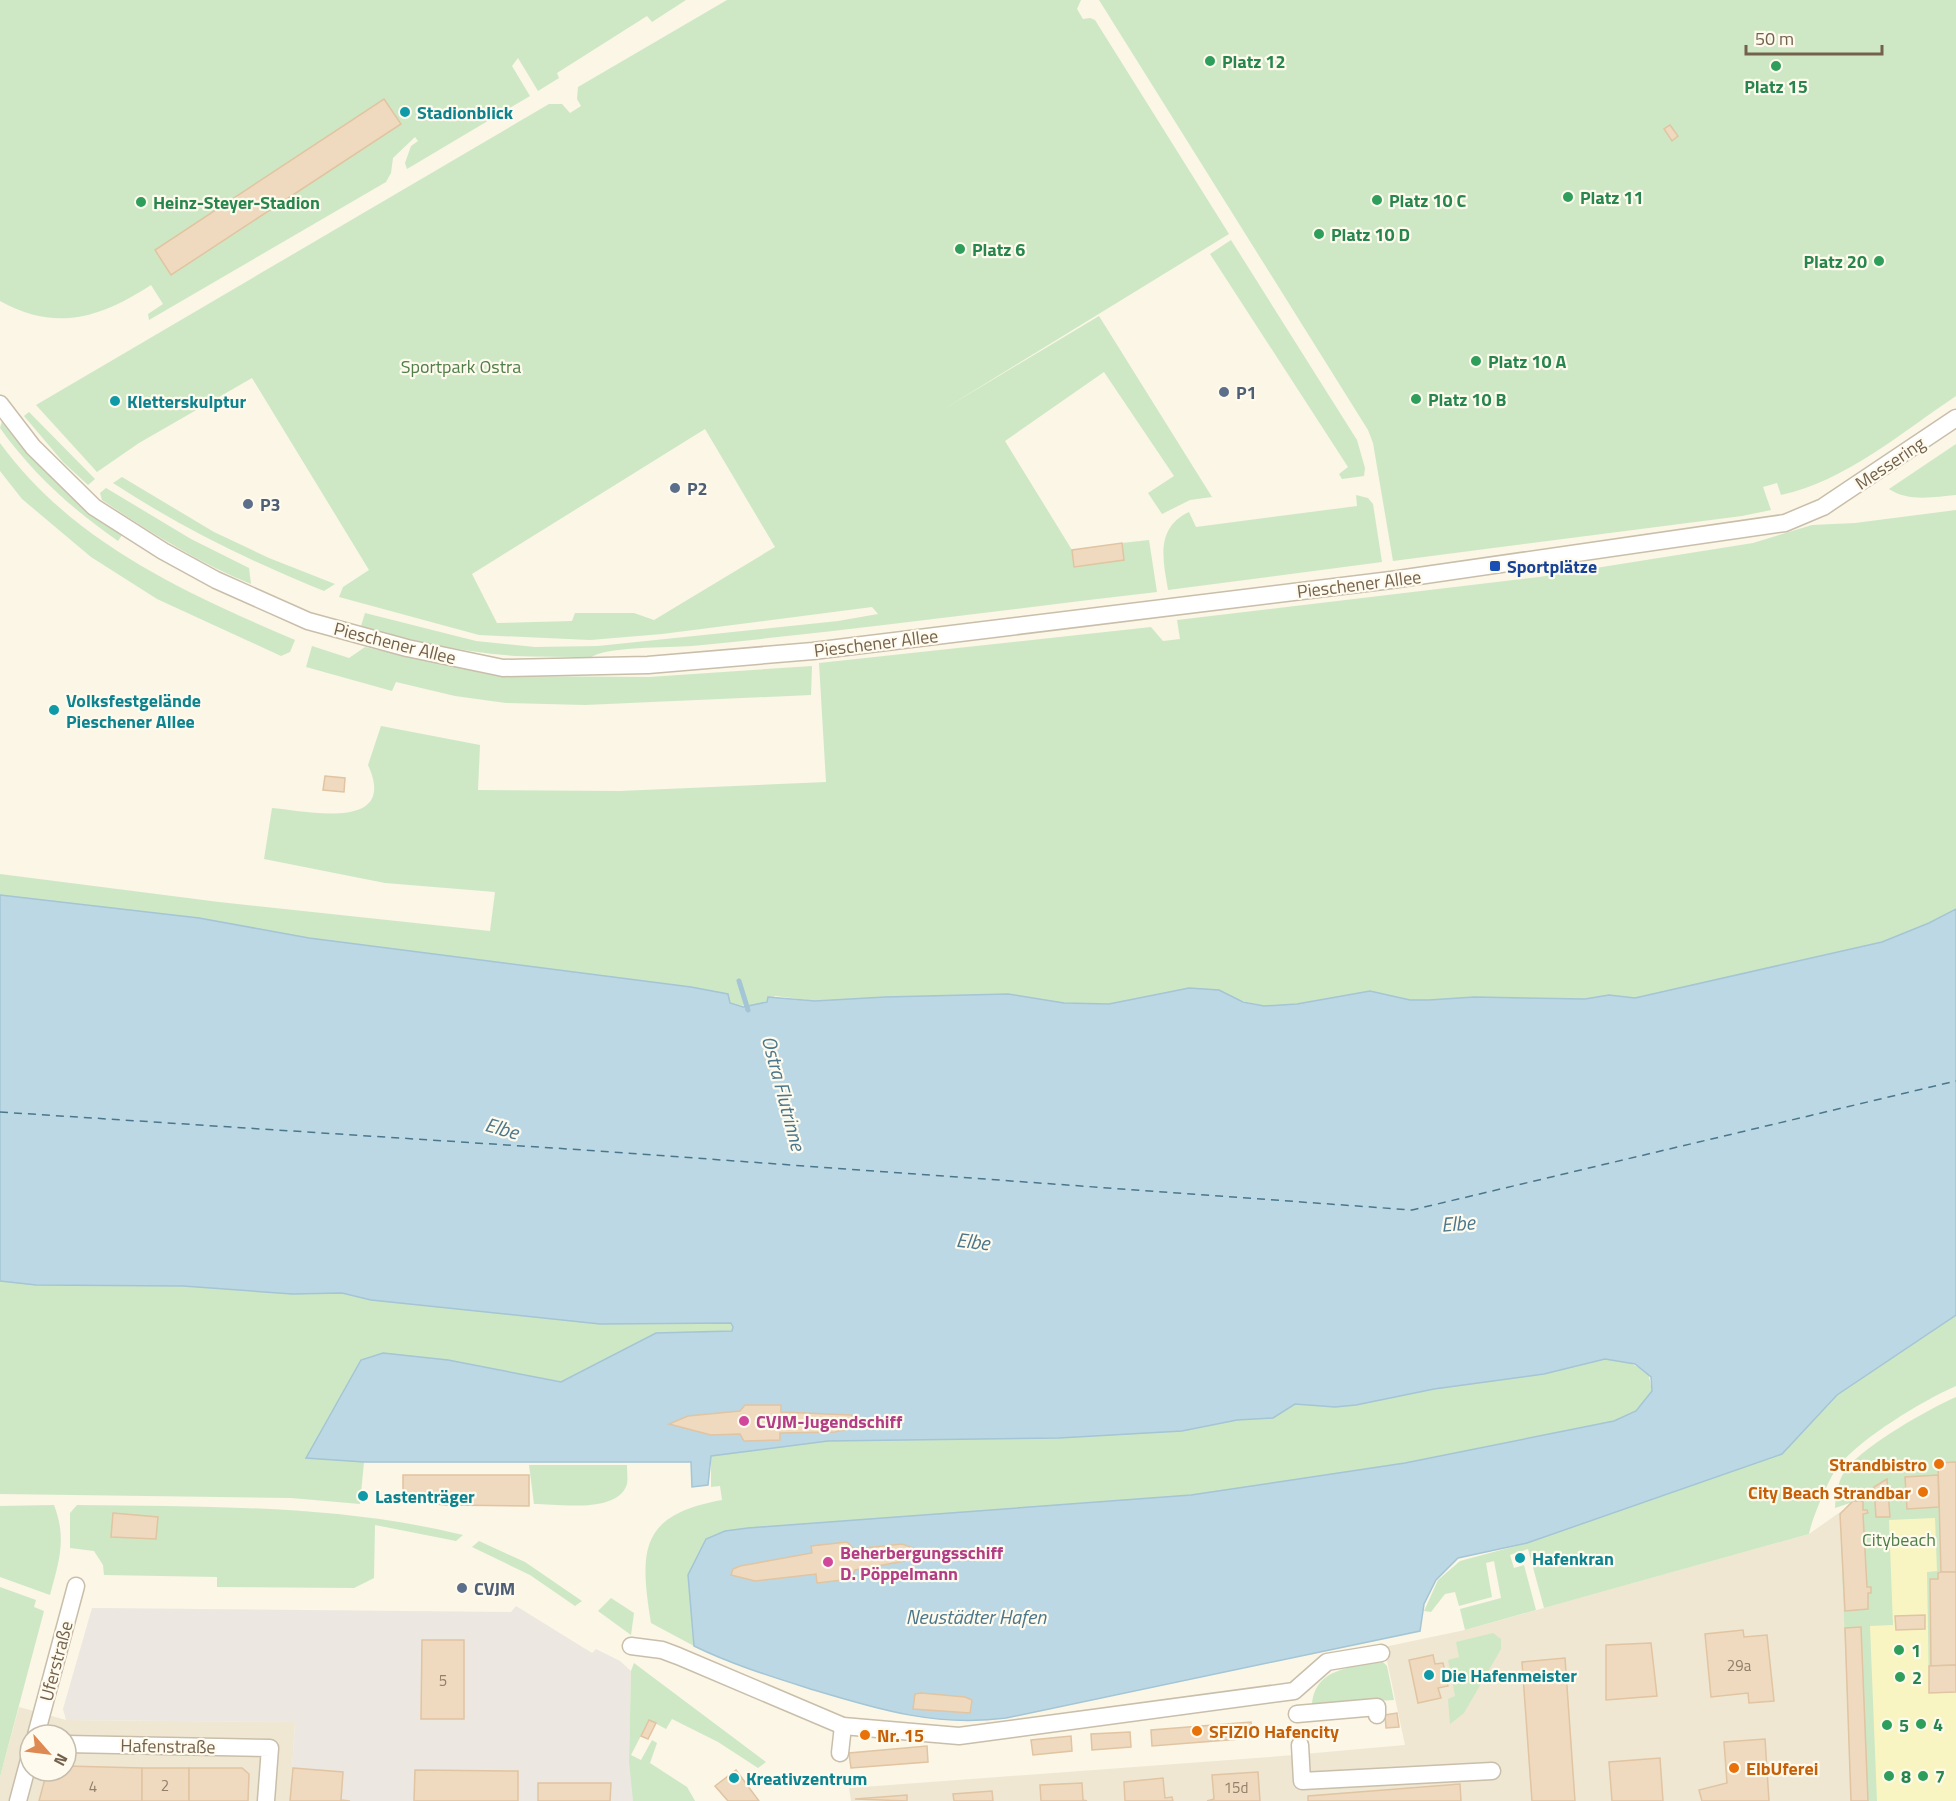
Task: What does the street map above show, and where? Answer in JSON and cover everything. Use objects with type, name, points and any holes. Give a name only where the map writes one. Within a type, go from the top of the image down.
[{"type":"street","name":"Pieschener Allee","points":[[0,404],[33,447],[94,507],[163,551],[216,580],[308,621],[407,648],[503,668],[648,665],[837,648],[1484,568],[1785,523],[1823,507]]},
{"type":"street","name":"Messering","points":[[1823,507],[1956,418]]},
{"type":"street","name":"Uferstraße","points":[[39,1723],[76,1586]]},
{"type":"street","points":[[631,1646],[662,1650],[678,1656],[843,1726],[959,1740],[1294,1690],[1327,1662],[1381,1653]]},
{"type":"street","points":[[1294,1690],[1298,1717],[1377,1707],[1377,1715]]},
{"type":"street","points":[[840,1753],[843,1726]]},
{"type":"street","name":"Hafenstraße","points":[[78,1744],[270,1748],[266,1801]]},
{"type":"street","points":[[1300,1745],[1302,1781],[1492,1771]]},
{"type":"street","points":[[18,1801],[23,1783]]},
{"type":"shaded area","points":[[1887,1479],[1956,1801],[851,1801],[849,1788],[1405,1745],[1384,1647],[1465,1630],[1809,1534]]},
{"type":"shaded area","points":[[516,1606],[592,1653],[596,1649],[620,1661],[631,1671],[629,1761],[687,1787],[695,1801],[290,1801],[295,1722],[66,1720],[63,1709],[92,1608],[511,1612]]},
{"type":"shaded area","points":[[19,1707],[66,1720],[295,1722],[290,1801],[0,1801],[0,1777]]},
{"type":"green space","name":"Heinz-Steyer-Stadion","points":[[0,0],[686,0],[652,22],[647,16],[557,73],[559,78],[538,91],[518,58],[512,66],[530,96],[407,169],[405,163],[411,146],[418,141],[415,137],[393,158],[391,173],[386,182],[149,320],[148,314],[163,304],[151,285],[114,306],[77,317],[40,316],[20,311],[0,301]]},
{"type":"green space","name":"Sportpark Ostra","points":[[727,0],[1081,0],[1077,9],[1083,19],[1095,20],[1229,234],[944,409],[1099,316],[1212,497],[1190,500],[1162,514],[1148,493],[1174,476],[1104,372],[1005,441],[1072,550],[1074,566],[1124,560],[1122,543],[1149,540],[1157,592],[750,640],[692,646],[623,649],[590,658],[515,656],[457,649],[361,626],[365,613],[476,641],[535,647],[598,646],[838,621],[878,614],[872,607],[662,634],[590,640],[479,635],[339,597],[343,587],[369,570],[252,378],[139,443],[97,472],[36,405],[549,104],[562,104],[570,113],[581,106],[577,99],[578,87]],"holes":[[[705,429],[775,547],[654,620],[634,613],[575,613],[572,621],[497,623],[472,574]]]},
{"type":"green space","points":[[1099,0],[1956,0],[1956,396],[1873,454],[1828,479],[1781,495],[1777,483],[1763,487],[1771,510],[1742,516],[1393,561],[1373,443],[1368,430]]},
{"type":"green space","points":[[1231,240],[1357,440],[1365,468],[1364,476],[1342,479],[1339,474],[1348,467],[1210,254]]},
{"type":"green space","points":[[29,412],[95,479],[88,485],[63,462],[24,416]]},
{"type":"green space","points":[[2,421],[57,482],[88,510],[122,535],[118,541],[69,503],[40,476],[0,428]]},
{"type":"green space","points":[[0,443],[29,478],[61,509],[96,536],[133,561],[172,583],[295,640],[290,652],[281,656],[157,599],[91,557],[22,499],[0,471]]},
{"type":"green space","points":[[1956,444],[1956,495],[1913,497],[1904,496],[1889,489]]},
{"type":"green space","points":[[122,477],[214,532],[269,558],[335,584],[324,591],[216,542],[113,483]]},
{"type":"green space","points":[[106,488],[191,539],[249,568],[251,584],[174,546],[138,524],[102,500],[100,493]]},
{"type":"green space","points":[[1356,495],[1368,498],[1373,504],[1382,562],[1168,590],[1163,556],[1166,536],[1178,519],[1189,512],[1196,527],[1357,506]]},
{"type":"green space","points":[[1956,510],[1956,909],[1882,942],[1635,998],[1609,995],[1585,999],[1474,997],[1410,1000],[1370,991],[1297,1004],[1264,1006],[1189,988],[1109,1004],[1064,1003],[1008,994],[815,1001],[775,996],[760,1004],[741,1006],[730,1003],[728,995],[691,987],[309,938],[199,918],[0,895],[0,874],[219,902],[490,931],[495,892],[385,883],[264,859],[272,808],[325,813],[344,813],[360,809],[371,800],[374,786],[368,765],[381,726],[480,745],[478,790],[620,791],[826,782],[819,663],[1151,627],[1163,641],[1180,639],[1177,620],[1539,577],[1753,543],[1812,525],[1855,523]]},
{"type":"green space","points":[[312,646],[349,658],[365,647],[499,676],[649,677],[812,666],[811,695],[585,705],[506,703],[455,696],[396,682],[392,691],[306,667]]},
{"type":"green space","points":[[0,1281],[36,1285],[183,1286],[292,1294],[342,1293],[371,1300],[600,1324],[731,1323],[733,1329],[732,1331],[656,1333],[561,1382],[448,1360],[383,1353],[307,1458],[364,1462],[360,1504],[291,1498],[0,1494]]},
{"type":"green space","points":[[1956,1315],[1956,1386],[1893,1421],[1862,1444],[1838,1466],[1817,1509],[1809,1534],[1544,1608],[1528,1549],[1510,1555],[1514,1568],[1524,1565],[1536,1610],[1465,1630],[1460,1609],[1501,1598],[1494,1561],[1486,1563],[1492,1597],[1459,1606],[1455,1592],[1445,1594],[1431,1612],[1424,1611],[1438,1580],[1460,1561],[1527,1543],[1782,1454],[1837,1395]]},
{"type":"green space","points":[[1605,1359],[1626,1361],[1648,1372],[1652,1391],[1636,1411],[1614,1421],[1405,1463],[1191,1495],[725,1531],[691,1615],[694,1646],[651,1623],[646,1575],[651,1539],[660,1526],[675,1515],[722,1500],[720,1486],[711,1487],[711,1456],[828,1441],[1059,1438],[1189,1430],[1237,1420],[1273,1418],[1295,1404],[1335,1407],[1356,1405],[1434,1389],[1544,1374]]},
{"type":"green space","name":"Citybeach","points":[[1956,1397],[1956,1801],[1851,1801],[1840,1514],[1850,1503],[1835,1508],[1838,1487],[1847,1468],[1869,1448],[1929,1410]]},
{"type":"green space","points":[[529,1465],[627,1465],[627,1484],[612,1500],[600,1504],[572,1506],[534,1504]]},
{"type":"green space","points":[[54,1505],[61,1539],[59,1561],[50,1595],[0,1577],[0,1506]]},
{"type":"green space","points":[[77,1505],[223,1507],[319,1512],[415,1525],[463,1535],[456,1541],[375,1525],[374,1578],[354,1588],[217,1587],[217,1577],[104,1575],[103,1565],[94,1551],[70,1548],[70,1513]]},
{"type":"green space","points":[[479,1541],[525,1562],[582,1601],[575,1606],[530,1575],[472,1547]]},
{"type":"green space","points":[[0,1587],[36,1600],[34,1607],[44,1611],[0,1777]]},
{"type":"green space","points":[[611,1598],[634,1613],[631,1635],[598,1611]]},
{"type":"green space","points":[[1493,1633],[1501,1639],[1501,1649],[1464,1713],[1450,1724],[1448,1699],[1455,1696],[1448,1660],[1459,1657],[1456,1642]]},
{"type":"green space","points":[[1382,1661],[1387,1666],[1394,1700],[1312,1705],[1315,1692],[1328,1676],[1347,1668]]},
{"type":"green space","points":[[634,1663],[766,1762],[758,1768],[718,1742],[672,1719],[666,1729],[649,1720],[631,1755],[641,1760],[652,1740],[657,1743],[650,1763],[687,1787],[695,1801],[633,1801],[629,1761],[631,1671]]},
{"type":"sand","points":[[1935,1518],[1937,1571],[1927,1572],[1929,1692],[1956,1692],[1956,1801],[1877,1801],[1870,1626],[1893,1625],[1889,1520]]},
{"type":"water","points":[[0,895],[199,918],[309,938],[691,987],[728,994],[730,1003],[743,1007],[767,1002],[768,997],[815,1001],[1008,994],[1064,1003],[1109,1004],[1189,988],[1219,990],[1243,1002],[1264,1006],[1297,1004],[1370,991],[1410,1000],[1474,997],[1585,999],[1609,995],[1635,998],[1882,942],[1956,909],[1956,1315],[1837,1395],[1782,1454],[1527,1543],[1458,1558],[1436,1580],[1424,1604],[1420,1631],[1006,1718],[956,1720],[909,1715],[838,1697],[768,1675],[694,1646],[688,1575],[706,1539],[725,1531],[748,1528],[1191,1495],[1405,1463],[1614,1421],[1636,1411],[1652,1391],[1651,1377],[1635,1364],[1605,1359],[1544,1374],[1434,1389],[1356,1405],[1335,1407],[1295,1404],[1273,1418],[1237,1420],[1182,1431],[1059,1438],[828,1441],[711,1456],[708,1485],[692,1487],[691,1462],[364,1462],[306,1458],[361,1360],[383,1353],[448,1360],[561,1382],[656,1333],[732,1331],[733,1327],[731,1323],[600,1324],[371,1300],[342,1293],[292,1294],[183,1286],[36,1285],[0,1281]]},
{"type":"building","points":[[384,99],[401,124],[171,275],[155,250]]},
{"type":"building","points":[[1670,125],[1678,136],[1672,141],[1664,129]]},
{"type":"building","points":[[1122,543],[1124,560],[1074,567],[1072,550]]},
{"type":"building","points":[[325,776],[345,778],[344,792],[323,790]]},
{"type":"building","points":[[745,1405],[781,1405],[781,1412],[851,1415],[861,1419],[862,1426],[835,1432],[780,1433],[780,1440],[744,1441],[740,1434],[711,1435],[669,1424],[688,1416],[740,1411]]},
{"type":"building","points":[[1956,1462],[1956,1572],[1941,1572],[1938,1463]]},
{"type":"building","points":[[403,1475],[529,1475],[529,1506],[445,1505],[403,1500]]},
{"type":"building","name":"City Beach Strandbar","points":[[1938,1475],[1939,1507],[1907,1509],[1905,1477]]},
{"type":"building","points":[[1887,1479],[1890,1517],[1876,1517],[1874,1487]]},
{"type":"building","points":[[1853,1501],[1863,1501],[1863,1510],[1867,1510],[1868,1513],[1863,1514],[1867,1587],[1871,1587],[1871,1593],[1868,1593],[1868,1609],[1845,1611],[1840,1514]]},
{"type":"building","points":[[113,1513],[158,1517],[156,1539],[111,1537]]},
{"type":"building","name":"Beherbergungsschiff D. Pöppelmann","points":[[847,1542],[854,1549],[902,1544],[922,1551],[905,1561],[855,1570],[851,1579],[817,1583],[816,1574],[755,1581],[731,1575],[733,1569],[740,1566],[812,1553],[811,1546]]},
{"type":"building","points":[[1956,1572],[1956,1665],[1931,1666],[1930,1579],[1938,1579],[1938,1573]]},
{"type":"building","points":[[1925,1615],[1925,1629],[1896,1630],[1895,1616]]},
{"type":"building","points":[[1861,1627],[1868,1801],[1851,1801],[1845,1628]]},
{"type":"building","points":[[1743,1630],[1744,1637],[1767,1635],[1774,1701],[1749,1703],[1748,1693],[1711,1697],[1705,1634]]},
{"type":"building","points":[[422,1640],[464,1640],[464,1719],[421,1719]]},
{"type":"building","points":[[1651,1643],[1657,1696],[1606,1700],[1606,1645]]},
{"type":"building","name":"Die Hafenmeister","points":[[1433,1655],[1435,1664],[1443,1663],[1448,1686],[1438,1688],[1441,1698],[1418,1703],[1409,1660]]},
{"type":"building","points":[[1565,1658],[1575,1801],[1532,1801],[1522,1662]]},
{"type":"building","points":[[1956,1665],[1956,1692],[1929,1693],[1929,1666]]},
{"type":"building","points":[[915,1694],[965,1697],[972,1700],[970,1713],[913,1709]]},
{"type":"building","points":[[1397,1713],[1399,1727],[1386,1728],[1385,1715]]},
{"type":"building","points":[[649,1720],[656,1723],[648,1739],[641,1736]]},
{"type":"building","points":[[1251,1722],[1253,1738],[1152,1746],[1151,1730]]},
{"type":"building","points":[[1130,1732],[1131,1747],[1092,1750],[1091,1734]]},
{"type":"building","points":[[1071,1736],[1072,1751],[1033,1755],[1031,1740]]},
{"type":"building","points":[[1765,1739],[1769,1801],[1702,1801],[1699,1790],[1727,1783],[1724,1742]]},
{"type":"building","points":[[927,1746],[928,1762],[851,1768],[849,1753]]},
{"type":"building","points":[[1660,1758],[1663,1801],[1612,1801],[1609,1762]]},
{"type":"building","points":[[78,1766],[142,1768],[142,1801],[39,1801],[44,1783],[78,1783]]},
{"type":"building","points":[[142,1768],[189,1768],[189,1801],[142,1801]]},
{"type":"building","points":[[189,1768],[242,1768],[249,1774],[248,1801],[189,1801]]},
{"type":"building","points":[[293,1768],[343,1772],[341,1800],[350,1801],[290,1801]]},
{"type":"building","points":[[415,1770],[518,1771],[518,1801],[414,1801]]},
{"type":"building","name":"Kreativzentrum","points":[[736,1770],[759,1801],[728,1801],[715,1786]]},
{"type":"building","points":[[1258,1772],[1260,1801],[1207,1801],[1214,1799],[1212,1775]]},
{"type":"building","points":[[1163,1778],[1165,1798],[1172,1797],[1173,1801],[1125,1801],[1124,1782]]},
{"type":"building","points":[[538,1783],[611,1783],[610,1801],[538,1801]]},
{"type":"building","points":[[1082,1783],[1083,1800],[1087,1801],[1041,1801],[1040,1785]]},
{"type":"building","points":[[1460,1784],[1461,1801],[1308,1801],[1308,1796]]},
{"type":"building","points":[[992,1791],[993,1801],[954,1801],[953,1794]]},
{"type":"building","points":[[907,1795],[907,1801],[855,1799]]},
{"type":"waterway","name":"Ostra Flutrinne","points":[[739,981],[748,1010]]},
{"type":"ferry route","points":[[0,1112],[584,1150],[1412,1210],[1956,1081]]},
{"type":"place","name":"Platz 12","points":[[1210,61]]},
{"type":"place","name":"Platz 15","points":[[1776,66]]},
{"type":"place","name":"Stadionblick","points":[[405,112]]},
{"type":"place","name":"Platz 11","points":[[1568,197]]},
{"type":"place","name":"Platz 10 C","points":[[1377,200]]},
{"type":"place","name":"Heinz-Steyer-Stadion","points":[[141,202]]},
{"type":"place","name":"Platz 10 D","points":[[1319,234]]},
{"type":"place","name":"Platz 6","points":[[960,249]]},
{"type":"place","name":"Platz 20","points":[[1879,261]]},
{"type":"place","name":"Platz 10 A","points":[[1476,361]]},
{"type":"place","name":"P1","points":[[1224,392]]},
{"type":"place","name":"Platz 10 B","points":[[1416,399]]},
{"type":"place","name":"Kletterskulptur","points":[[115,401]]},
{"type":"place","name":"P2","points":[[675,488]]},
{"type":"place","name":"P3","points":[[248,504]]},
{"type":"place","name":"Sportplätze","points":[[1495,566]]},
{"type":"place","name":"Volksfestgelände Pieschener Allee","points":[[54,710]]},
{"type":"place","name":"CVJM-Jugendschiff","points":[[744,1421]]},
{"type":"place","name":"Strandbistro","points":[[1939,1464]]},
{"type":"place","name":"City Beach Strandbar","points":[[1923,1492]]},
{"type":"place","name":"Lastenträger","points":[[363,1496]]},
{"type":"place","name":"Hafenkran","points":[[1520,1558]]},
{"type":"place","name":"Beherbergungsschiff D. Pöppelmann","points":[[828,1562]]},
{"type":"place","name":"CVJM","points":[[462,1588]]},
{"type":"place","name":"1","points":[[1899,1650]]},
{"type":"place","name":"Die Hafenmeister","points":[[1429,1675]]},
{"type":"place","name":"2","points":[[1900,1677]]},
{"type":"place","name":"4","points":[[1921,1724]]},
{"type":"place","name":"5","points":[[1887,1725]]},
{"type":"place","name":"SFIZIO Hafencity","points":[[1197,1731]]},
{"type":"place","name":"Nr. 15","points":[[865,1735]]},
{"type":"place","name":"ElbUferei","points":[[1734,1768]]},
{"type":"place","name":"8","points":[[1889,1776]]},
{"type":"place","name":"7","points":[[1923,1776]]},
{"type":"place","name":"Kreativzentrum","points":[[734,1778]]},
{"type":"water label","name":"Elbe","points":[[502,1128]]},
{"type":"water label","name":"Elbe","points":[[1458,1223]]},
{"type":"water label","name":"Elbe","points":[[973,1241]]},
{"type":"water label","name":"Neustädter Hafen","points":[[976,1616]]}]
